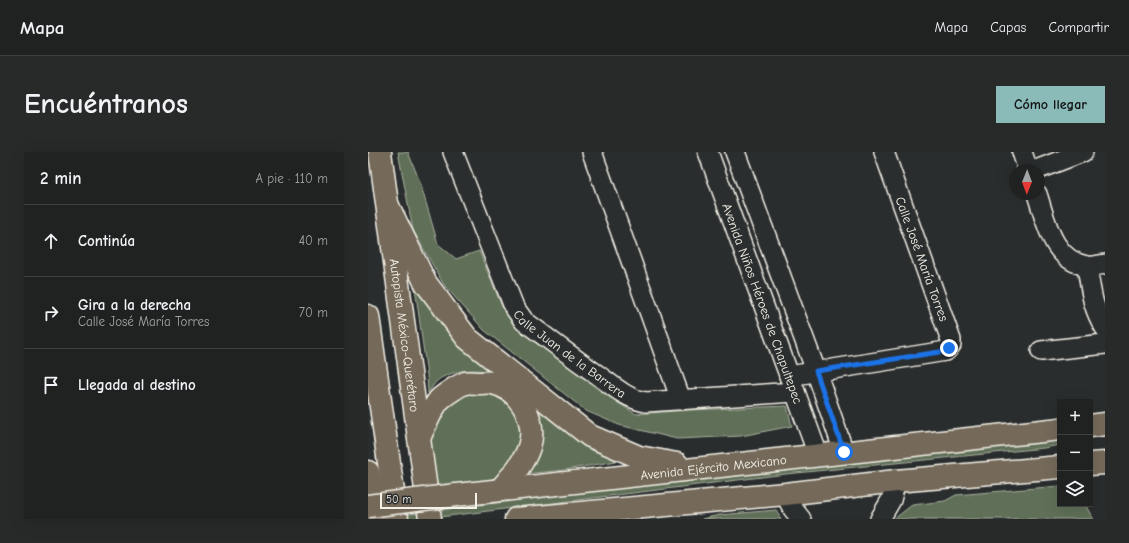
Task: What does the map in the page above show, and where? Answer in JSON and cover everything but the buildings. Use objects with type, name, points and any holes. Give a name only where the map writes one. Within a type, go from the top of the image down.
[{"type":"main road","name":"Autopista México-Querétaro","points":[[380,152],[430,519]]},
{"type":"main road","points":[[388,206],[425,282],[467,338],[590,436],[639,457],[702,468]]},
{"type":"main road","points":[[368,316],[397,519]]},
{"type":"main road","points":[[419,438],[440,398],[465,383],[492,383],[505,388],[517,397],[524,406],[529,418],[532,433],[529,448],[518,468],[500,490]]},
{"type":"main road","points":[[1093,426],[1105,424]]},
{"type":"main road","name":"Avenida Ejército Mexicano","points":[[368,506],[500,490],[1057,429]]},
{"type":"main road","points":[[1093,464],[1105,463]]},
{"type":"main road","points":[[516,519],[785,494],[896,481],[1057,467]]},
{"type":"main road","points":[[368,472],[375,519]]},
{"type":"main road","points":[[665,519],[701,501]]},
{"type":"street","name":"Calle Juan de la Barrera","points":[[453,152],[514,308],[519,315],[524,321],[627,395],[637,400],[646,402],[681,400],[792,384]]},
{"type":"street","points":[[592,152],[681,400]]},
{"type":"street","name":"Avenida Niños Héroes de Chapultepec","points":[[708,152],[818,455]]},
{"type":"street","name":"Avenida Niños Héroes de Chapultepec","points":[[735,152],[816,371],[844,452]]},
{"type":"street","name":"Calle José María Torres","points":[[792,384],[816,371],[946,351],[951,345],[951,340],[884,152]]},
{"type":"street","points":[[1022,152],[1026,164]]},
{"type":"street","points":[[1045,167],[1083,152]]},
{"type":"street","points":[[728,205],[751,197]]},
{"type":"street","points":[[1038,200],[1053,241],[1061,253],[1075,262],[1096,265],[1094,305],[1098,317],[1105,328]]},
{"type":"street","points":[[1041,351],[1105,344]]},
{"type":"street","points":[[880,519],[891,500],[896,481]]},
{"type":"street","points":[[785,494],[793,510],[801,519]]},
{"type":"green space","points":[[398,152],[408,152],[420,182],[438,244],[456,259],[479,251],[505,314],[522,323],[544,349],[606,395],[636,414],[787,406],[792,426],[741,436],[677,439],[619,425],[586,411],[484,330],[444,285],[413,230]]},
{"type":"green space","points":[[414,280],[463,343],[639,457],[565,470],[523,474],[538,453],[494,372],[468,370],[455,372],[438,380],[428,393],[427,375]]},
{"type":"green space","points":[[481,387],[510,399],[525,431],[514,458],[507,470],[492,479],[473,484],[436,487],[429,435],[444,402]]},
{"type":"green space","points":[[1057,436],[1057,446],[1044,448],[786,474],[424,519],[373,519],[798,463]]},
{"type":"green space","points":[[1057,486],[1057,507],[1087,507],[1093,519],[894,519],[912,505],[945,501],[956,495]]},
{"type":"green space","points":[[776,510],[781,519],[702,519],[719,515]]},
{"type":"route","points":[[844,452],[816,371],[946,351],[949,348]]}]
